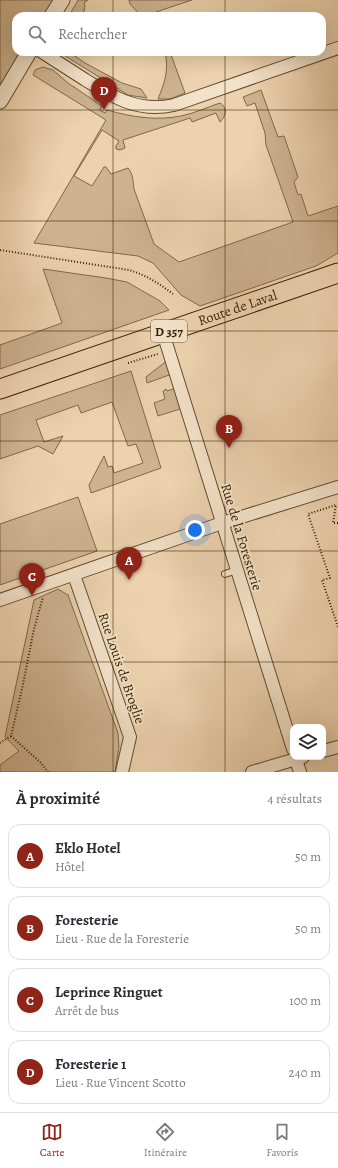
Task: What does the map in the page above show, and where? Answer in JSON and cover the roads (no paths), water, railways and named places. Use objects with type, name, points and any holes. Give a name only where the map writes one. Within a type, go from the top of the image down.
[{"type":"main road","name":"Route de Laval","points":[[0,389],[338,273]]},
{"type":"street","points":[[54,12],[62,0]]},
{"type":"street","points":[[326,52],[338,48]]},
{"type":"street","points":[[0,101],[27,56]]},
{"type":"street","points":[[48,56],[117,99],[134,105],[159,107],[174,105],[315,56]]},
{"type":"street","name":"Rue de la Foresterie","points":[[163,333],[290,734]]},
{"type":"street","points":[[0,600],[222,523],[338,487]]},
{"type":"street","name":"Rue Louis de Broglie","points":[[74,574],[130,737],[122,772]]},
{"type":"street","points":[[326,750],[338,747]]},
{"type":"street","points":[[252,772],[290,758]]},
{"type":"street","name":"Rue de la Foresterie","points":[[298,760],[300,772]]},
{"type":"lane","points":[[225,574],[237,570]]},
{"type":"place","name":"Foresterie 1","points":[[104,110]]},
{"type":"place","name":"Foresterie","points":[[229,448]]},
{"type":"place","name":"Eklo Hotel","points":[[129,580]]},
{"type":"place","name":"Leprince Ringuet","points":[[32,596]]}]
